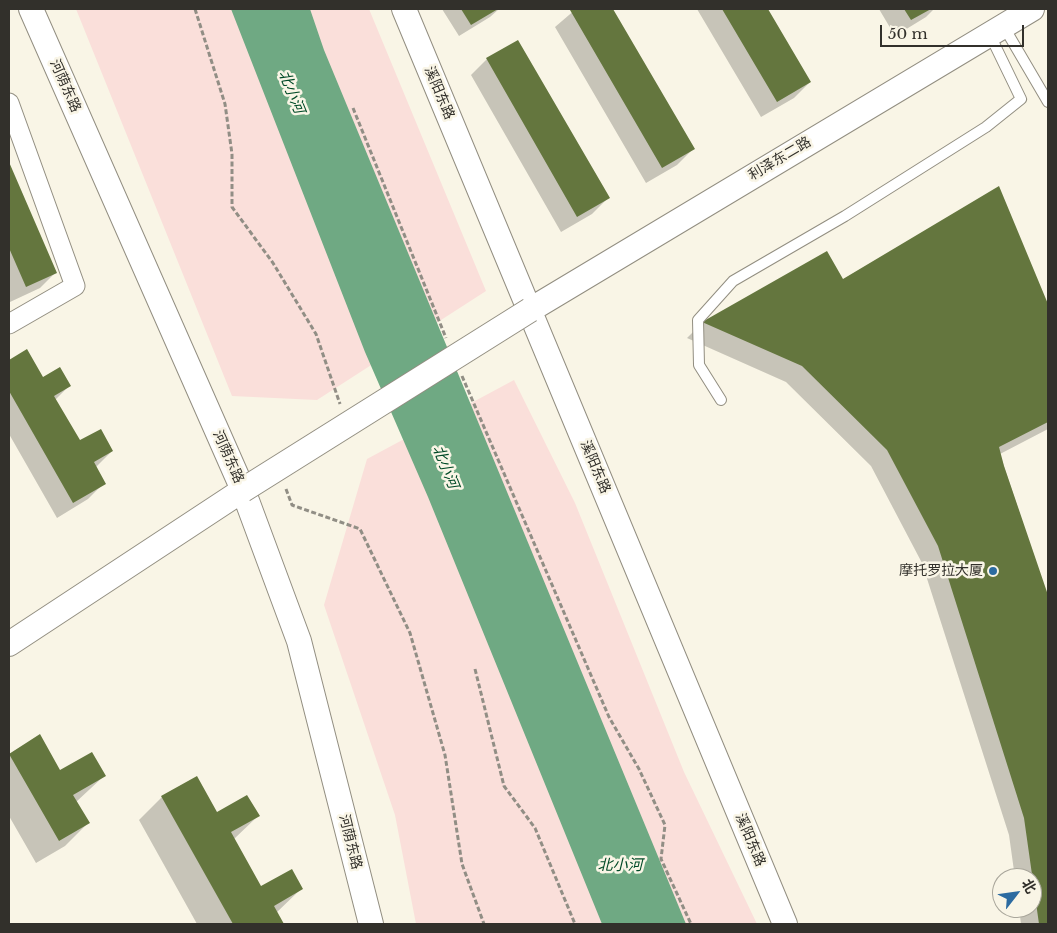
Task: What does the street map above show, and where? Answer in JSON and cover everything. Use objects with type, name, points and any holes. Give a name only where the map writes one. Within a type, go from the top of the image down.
[{"type":"street","name":"河荫东路","points":[[32,9],[243,490],[299,641],[371,924]]},
{"type":"street","name":"溪阳东路","points":[[404,9],[785,924]]},
{"type":"street","name":"利泽东二路","points":[[9,644],[243,490],[530,310],[1032,9]]},
{"type":"street","points":[[9,103],[75,286],[9,322]]},
{"type":"lane","points":[[997,31],[1048,102]]},
{"type":"lane","points":[[721,400],[699,365],[698,320],[733,281],[845,216],[986,127],[1021,99],[997,31]]},
{"type":"path","points":[[195,9],[225,104],[232,154],[232,207],[273,263],[316,334],[340,404],[332,409]]},
{"type":"path","points":[[353,108],[447,340]]},
{"type":"path","points":[[459,368],[609,718],[639,769],[665,825],[661,859],[692,924]]},
{"type":"path","points":[[285,488],[292,506],[360,529],[410,633],[445,755],[462,864],[484,924]]},
{"type":"path","points":[[475,669],[504,786],[535,828],[575,924]]},
{"type":"shaded area","points":[[76,9],[369,9],[486,291],[317,400],[232,396]]},
{"type":"shaded area","points":[[514,380],[575,503],[684,772],[757,924],[416,924],[395,815],[324,605],[367,459]]},
{"type":"water","name":"北小河","points":[[231,9],[310,9],[324,50],[686,924],[602,924],[428,497],[365,352]]},
{"type":"building","points":[[461,9],[498,9],[471,25]]},
{"type":"building","points":[[613,9],[695,149],[662,168],[570,10]]},
{"type":"building","points":[[722,9],[768,9],[811,82],[777,102]]},
{"type":"building","points":[[904,9],[931,9],[911,20]]},
{"type":"building","points":[[518,40],[610,198],[577,217],[486,58]]},
{"type":"building","points":[[9,162],[57,273],[26,287],[9,248]]},
{"type":"building","name":"摩托罗拉大厦","points":[[999,186],[1048,304],[1048,422],[999,447],[1048,595],[1048,924],[1039,924],[1038,918],[1042,918],[1042,868],[1031,868],[1024,818],[938,546],[887,450],[802,366],[702,322],[827,251],[843,279]]},
{"type":"building","points":[[27,349],[43,377],[60,367],[71,386],[54,396],[80,440],[101,429],[113,451],[94,462],[106,484],[73,503],[9,391],[9,360]]},
{"type":"building","points":[[40,734],[60,770],[92,752],[106,776],[73,795],[90,823],[59,841],[9,754]]},
{"type":"building","points":[[197,776],[217,812],[247,795],[260,816],[231,832],[261,886],[292,869],[303,889],[274,906],[284,924],[233,924],[161,796]]},
{"type":"place","name":"摩托罗拉大厦","points":[[993,571]]}]
